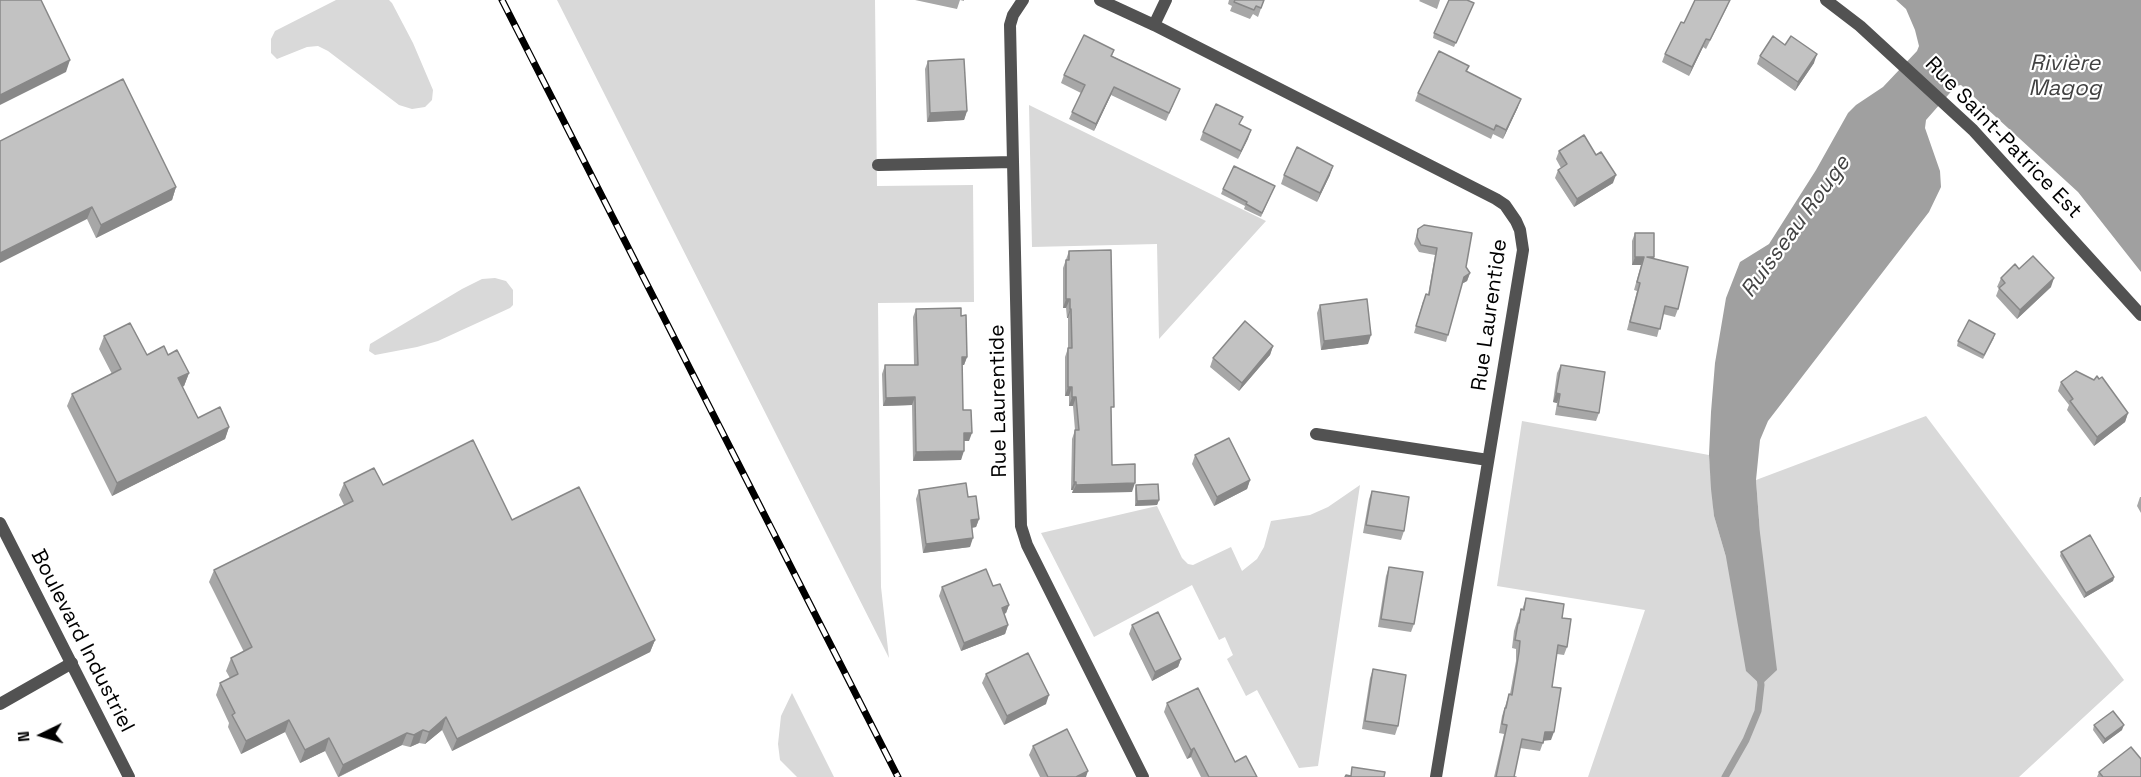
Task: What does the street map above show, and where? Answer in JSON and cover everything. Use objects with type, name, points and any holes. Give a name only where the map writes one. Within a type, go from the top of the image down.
[{"type":"street","name":"Rue Laurentide","points":[[1023,0],[1013,15],[1010,25],[1021,526],[1031,554],[1143,777]]},
{"type":"street","name":"Rue Laurentide","points":[[1100,0],[1155,25],[1496,199],[1511,212],[1520,230],[1523,250],[1436,777]]},
{"type":"street","points":[[1155,25],[1166,0]]},
{"type":"street","name":"Rue Saint-Patrice Est","points":[[1826,0],[1860,26],[1973,130],[2141,315]]},
{"type":"street","points":[[878,165],[1013,162]]},
{"type":"street","points":[[1316,434],[1488,460]]},
{"type":"street","name":"Boulevard Industriel","points":[[0,523],[129,777]]},
{"type":"street","points":[[0,704],[72,663]]},
{"type":"shaded area","points":[[336,0],[389,0],[392,3],[413,43],[433,90],[432,100],[425,107],[412,109],[399,105],[328,51],[318,46],[307,47],[277,59],[271,53],[271,39],[275,31]]},
{"type":"shaded area","points":[[557,0],[875,0],[877,186],[973,185],[974,302],[878,303],[881,587],[889,658]]},
{"type":"shaded area","points":[[1029,105],[1266,221],[1159,339],[1157,244],[1032,247]]},
{"type":"shaded area","points":[[495,278],[506,281],[513,290],[513,305],[510,308],[438,341],[375,355],[369,351],[370,344],[462,289],[482,279]]},
{"type":"shaded area","points":[[1926,416],[2124,680],[2019,777],[1588,777],[1645,610],[1497,586],[1522,421],[1709,455],[1714,516],[1726,557],[1760,533],[1756,480]]},
{"type":"shaded area","points":[[1360,485],[1318,766],[1299,768],[1257,690],[1246,696],[1227,659],[1233,655],[1225,637],[1219,640],[1192,585],[1094,637],[1041,533],[1157,506],[1182,558],[1188,564],[1193,565],[1231,547],[1242,571],[1257,559],[1264,547],[1271,521],[1310,515],[1328,507]]},
{"type":"shaded area","points":[[792,693],[834,777],[797,777],[780,760],[778,744],[781,716]]},
{"type":"water","name":"Rivière Magog","points":[[1896,0],[2141,0],[2141,272],[2078,192],[1961,85],[1956,86],[1926,120],[1925,128],[1940,171],[1941,187],[1929,212],[1768,421],[1760,440],[1756,480],[1760,533],[1777,670],[1761,685],[1746,671],[1726,557],[1714,516],[1711,489],[1709,455],[1711,412],[1715,363],[1726,298],[1740,262],[1769,244],[1816,170],[1848,113],[1883,87],[1917,51],[1919,46],[1915,30],[1906,9]]},
{"type":"building","points":[[0,0],[41,0],[70,60],[0,95]]},
{"type":"building","points":[[1235,0],[1264,0],[1261,8],[1256,6],[1254,10],[1234,2]]},
{"type":"building","points":[[1449,0],[1467,0],[1474,3],[1456,43],[1434,33]]},
{"type":"building","points":[[1695,0],[1730,0],[1710,40],[1706,39],[1692,67],[1665,54]]},
{"type":"building","points":[[1084,35],[1114,50],[1111,56],[1180,89],[1169,113],[1114,87],[1096,124],[1072,112],[1085,85],[1064,75]]},
{"type":"building","points":[[1773,36],[1785,45],[1791,36],[1817,54],[1798,82],[1760,56]]},
{"type":"building","points":[[1439,51],[1469,66],[1466,71],[1521,99],[1506,130],[1496,125],[1494,130],[1418,93]]},
{"type":"building","points":[[964,59],[967,111],[930,113],[928,61]]},
{"type":"building","points":[[123,79],[176,187],[101,225],[92,207],[0,253],[0,141]]},
{"type":"building","points":[[1216,104],[1243,117],[1239,124],[1251,130],[1241,151],[1203,132]]},
{"type":"building","points":[[1584,135],[1596,155],[1601,152],[1616,175],[1577,199],[1558,170],[1567,164],[1559,151]]},
{"type":"building","points":[[1297,147],[1333,166],[1320,193],[1284,175]]},
{"type":"building","points":[[1234,166],[1275,186],[1262,213],[1223,189]]},
{"type":"building","points":[[1424,225],[1472,233],[1466,267],[1470,273],[1464,277],[1448,335],[1416,326],[1426,294],[1429,295],[1437,248],[1421,245],[1417,237],[1418,229]]},
{"type":"building","points":[[1635,233],[1654,233],[1654,257],[1647,257],[1688,267],[1678,309],[1665,306],[1660,329],[1630,322],[1644,257],[1635,257]]},
{"type":"building","points":[[1111,250],[1114,407],[1111,407],[1112,465],[1135,464],[1135,483],[1076,485],[1074,482],[1075,430],[1079,430],[1076,397],[1072,397],[1072,387],[1068,387],[1068,348],[1072,348],[1070,299],[1066,299],[1066,260],[1069,260],[1069,251]]},
{"type":"building","points":[[2033,256],[2054,278],[2020,310],[1999,288],[2005,283],[2001,278],[2015,264],[2019,269]]},
{"type":"building","points":[[1367,299],[1371,335],[1324,341],[1320,305]]},
{"type":"building","points":[[961,308],[961,316],[966,315],[967,357],[962,357],[963,410],[971,410],[972,433],[964,433],[964,451],[916,452],[915,397],[886,398],[885,365],[918,365],[916,309]]},
{"type":"building","points":[[1969,320],[1995,334],[1984,355],[1958,341]]},
{"type":"building","points":[[1245,321],[1273,346],[1242,383],[1213,358]]},
{"type":"building","points":[[130,323],[147,355],[164,346],[168,355],[177,350],[189,373],[178,378],[198,418],[220,407],[229,427],[117,483],[72,394],[121,369],[104,336]]},
{"type":"building","points":[[1561,365],[1605,372],[1599,413],[1558,406],[1560,394],[1556,393]]},
{"type":"building","points":[[2076,371],[2094,380],[2097,376],[2099,379],[2102,377],[2128,413],[2097,437],[2070,401],[2073,399],[2061,382]]},
{"type":"building","points":[[1229,438],[1250,480],[1217,497],[1195,455]]},
{"type":"building","points":[[473,440],[512,520],[579,487],[655,640],[457,739],[446,717],[429,732],[423,730],[414,735],[407,733],[343,765],[329,738],[305,750],[289,720],[246,741],[232,715],[235,713],[220,683],[238,674],[231,658],[252,647],[214,570],[353,501],[344,483],[374,468],[383,485]]},
{"type":"building","points":[[966,483],[968,497],[976,496],[979,519],[971,520],[973,538],[926,544],[919,490]]},
{"type":"building","points":[[1158,484],[1159,500],[1137,501],[1136,485]]},
{"type":"building","points":[[1372,491],[1409,497],[1404,531],[1366,525]]},
{"type":"building","points":[[2090,535],[2114,577],[2086,593],[2061,552]]},
{"type":"building","points":[[1389,567],[1423,572],[1414,624],[1381,619]]},
{"type":"building","points":[[986,569],[993,586],[1000,584],[1009,605],[1002,608],[1008,625],[964,643],[942,587]]},
{"type":"building","points":[[1526,598],[1564,604],[1562,618],[1571,619],[1567,647],[1558,645],[1552,687],[1561,688],[1554,732],[1545,732],[1543,743],[1522,739],[1514,777],[1496,777],[1507,725],[1502,724],[1509,694],[1512,695],[1519,652],[1520,641],[1515,640],[1521,609],[1524,610]]},
{"type":"building","points":[[1158,612],[1181,659],[1155,672],[1132,625]]},
{"type":"building","points":[[1028,653],[1049,695],[1007,716],[986,674]]},
{"type":"building","points":[[1373,669],[1406,675],[1398,726],[1365,721]]},
{"type":"building","points":[[1198,688],[1235,762],[1246,756],[1257,777],[1209,777],[1194,748],[1191,750],[1167,703]]},
{"type":"building","points":[[2113,711],[2124,725],[2105,739],[2094,725]]},
{"type":"building","points":[[1067,729],[1088,771],[1076,777],[1048,777],[1033,746]]},
{"type":"building","points":[[2131,747],[2141,759],[2141,777],[2103,777],[2099,772]]},
{"type":"building","points":[[1352,767],[1385,772],[1384,777],[1345,777],[1346,775],[1351,776]]},
{"type":"waterway","name":"Ruisseau Rouge","points":[[1725,777],[1746,740],[1758,711],[1760,677]]},
{"type":"railway","points":[[502,0],[898,777]]}]
